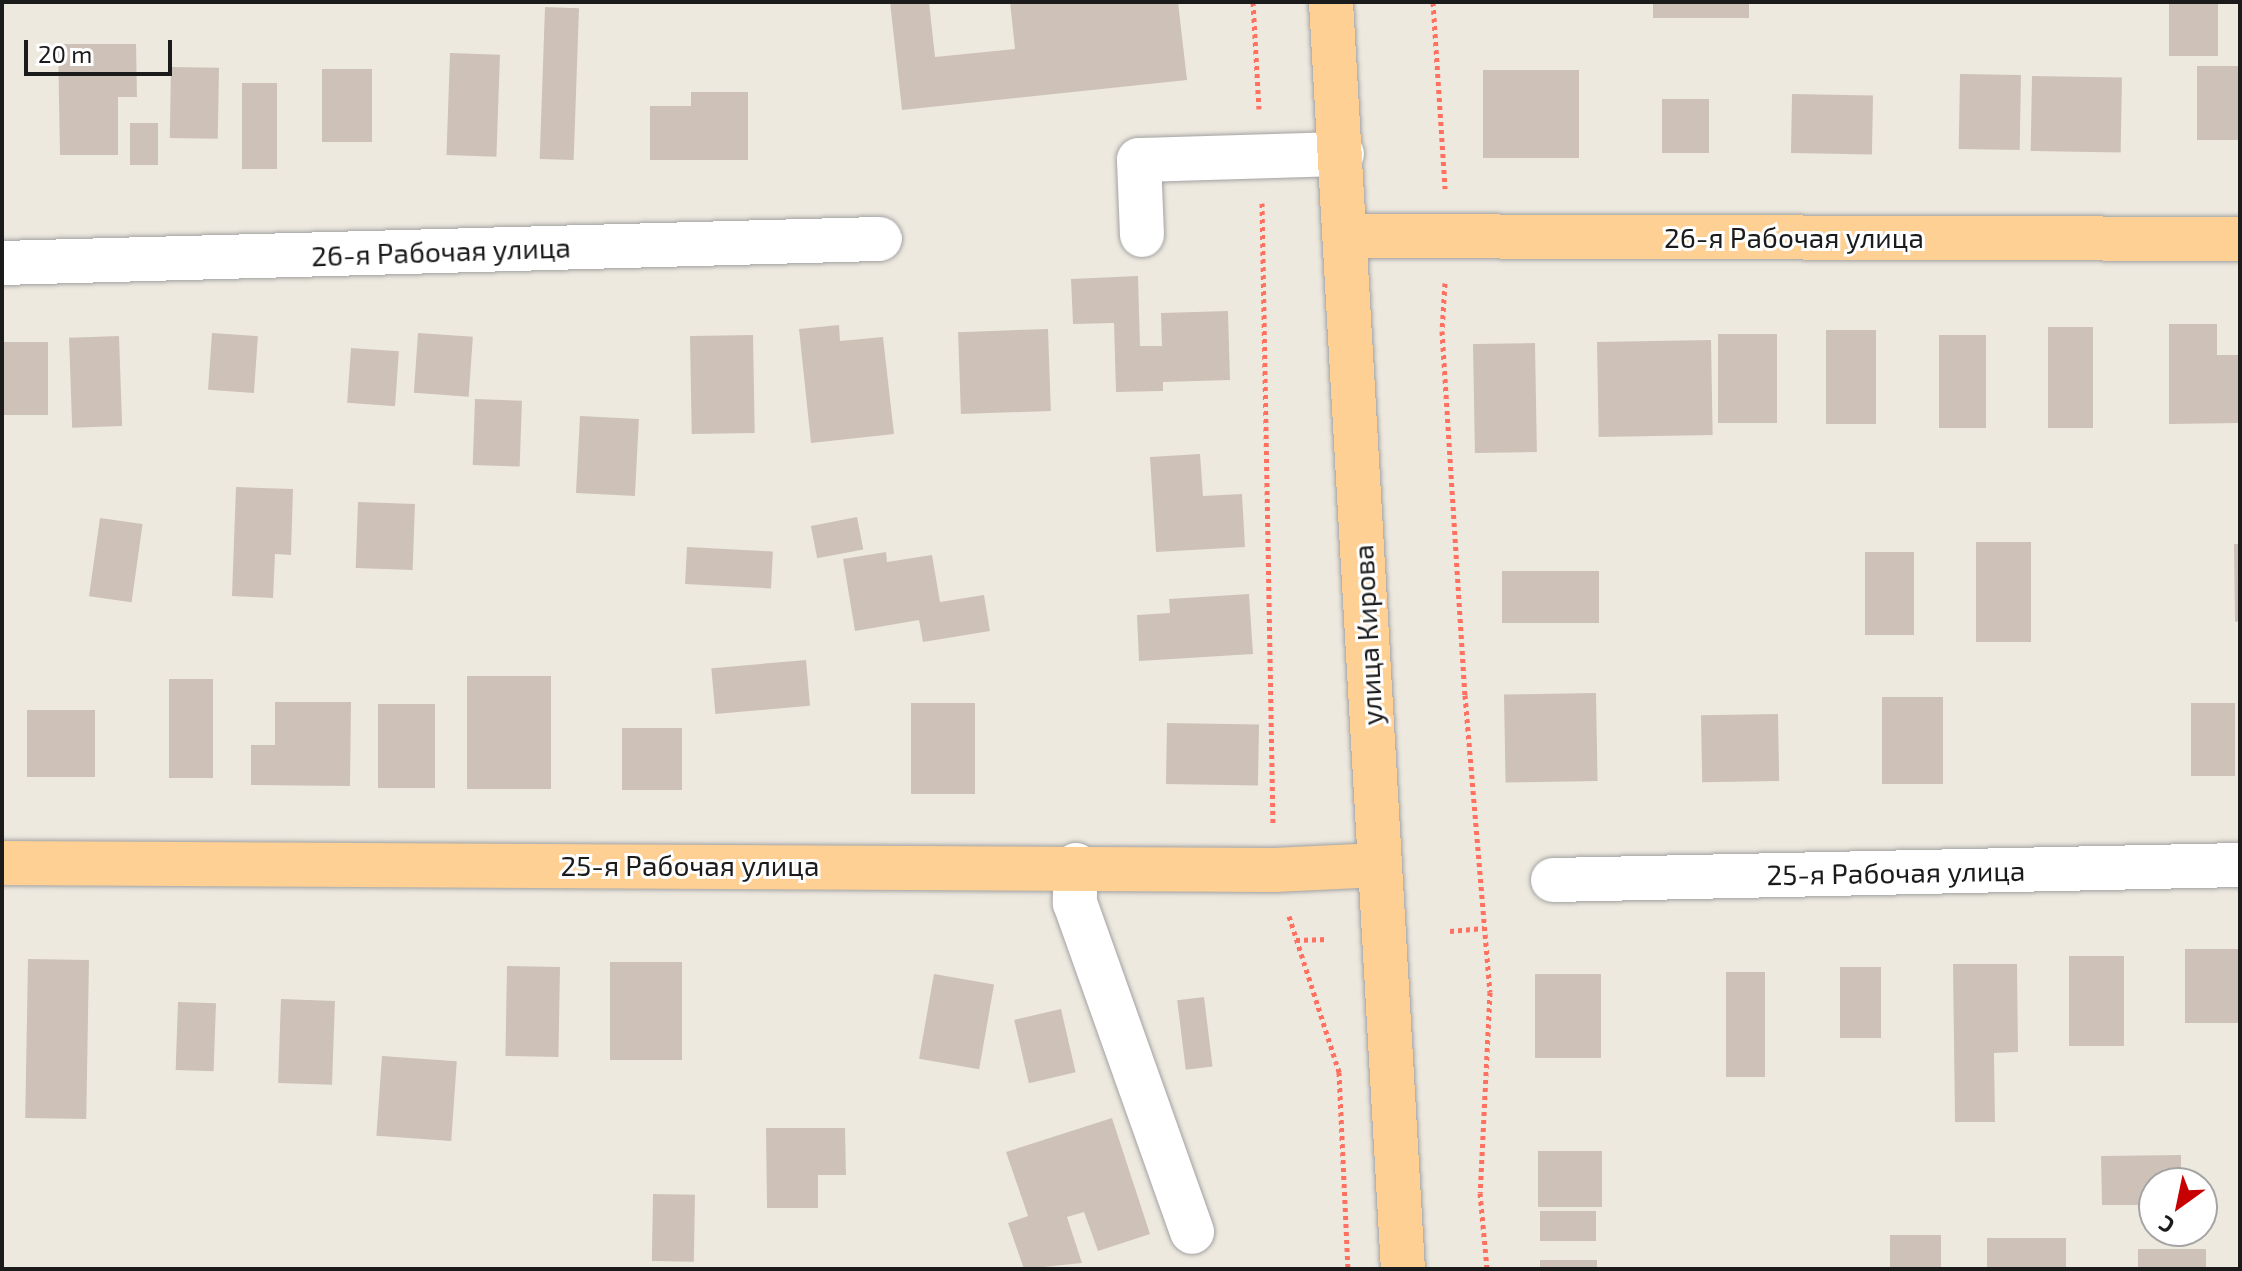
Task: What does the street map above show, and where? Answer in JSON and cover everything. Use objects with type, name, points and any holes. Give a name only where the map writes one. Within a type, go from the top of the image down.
[{"type":"main road","name":"улица Кирова","points":[[1331,2],[1347,236],[1403,1269]]},
{"type":"main road","name":"26-я Рабочая улица","points":[[1347,236],[2240,239]]},
{"type":"main road","name":"25-я Рабочая улица","points":[[2,863],[1076,865],[1274,870],[1379,865]]},
{"type":"street","points":[[1142,235],[1139,160],[1342,154]]},
{"type":"street","name":"26-я Рабочая улица","points":[[2,263],[880,239]]},
{"type":"street","points":[[1076,865],[1075,903],[1192,1232]]},
{"type":"street","name":"25-я Рабочая улица","points":[[1553,880],[2240,865]]},
{"type":"path","points":[[1253,2],[1262,156],[1274,870],[1339,1072],[1348,1269]]},
{"type":"path","points":[[1433,2],[1447,236],[1442,331],[1490,992],[1480,1193],[1487,1269]]},
{"type":"path","points":[[1450,931],[1485,928]]},
{"type":"path","points":[[1296,940],[1328,939]]},
{"type":"building","points":[[890,2],[929,2],[935,57],[1015,49],[1010,2],[1178,2],[1187,80],[902,110]]},
{"type":"building","points":[[1653,2],[1749,2],[1749,18],[1653,18]]},
{"type":"building","points":[[2169,3],[2218,3],[2218,56],[2169,56]]},
{"type":"building","points":[[545,7],[579,8],[574,160],[540,159]]},
{"type":"building","points":[[58,44],[136,44],[137,97],[118,97],[118,155],[60,155]]},
{"type":"building","points":[[450,53],[500,55],[496,157],[446,155]]},
{"type":"building","points":[[2197,66],[2240,66],[2240,140],[2197,140]]},
{"type":"building","points":[[171,67],[219,68],[218,139],[170,138]]},
{"type":"building","points":[[322,69],[372,69],[372,142],[322,142]]},
{"type":"building","points":[[1483,70],[1579,70],[1579,158],[1483,158]]},
{"type":"building","points":[[1960,74],[2021,75],[2020,150],[1959,149]]},
{"type":"building","points":[[2032,76],[2122,78],[2121,153],[2031,151]]},
{"type":"building","points":[[242,83],[277,83],[277,169],[242,169]]},
{"type":"building","points":[[691,92],[748,92],[748,160],[650,160],[650,106],[691,106]]},
{"type":"building","points":[[1792,94],[1873,95],[1872,154],[1791,153]]},
{"type":"building","points":[[1662,99],[1709,99],[1709,153],[1662,153]]},
{"type":"building","points":[[130,123],[158,123],[158,165],[130,165]]},
{"type":"building","points":[[1138,276],[1140,346],[1162,346],[1161,313],[1228,311],[1230,380],[1163,382],[1163,391],[1116,392],[1114,323],[1073,324],[1071,279]]},
{"type":"building","points":[[2169,324],[2217,324],[2217,355],[2240,355],[2240,423],[2169,424]]},
{"type":"building","points":[[839,325],[840,341],[883,337],[894,434],[811,443],[799,329]]},
{"type":"building","points":[[2048,327],[2093,327],[2093,428],[2048,428]]},
{"type":"building","points":[[1048,329],[1051,411],[961,414],[958,332]]},
{"type":"building","points":[[1826,330],[1876,330],[1876,424],[1826,424]]},
{"type":"building","points":[[212,333],[258,336],[254,393],[208,390]]},
{"type":"building","points":[[418,333],[473,337],[469,397],[414,393]]},
{"type":"building","points":[[1718,334],[1777,334],[1777,423],[1718,423]]},
{"type":"building","points":[[753,335],[755,433],[692,434],[690,336]]},
{"type":"building","points":[[1939,335],[1986,335],[1986,428],[1939,428]]},
{"type":"building","points":[[119,336],[122,426],[72,428],[69,338]]},
{"type":"building","points":[[1711,340],[1713,435],[1599,437],[1597,342]]},
{"type":"building","points":[[2,342],[48,342],[48,415],[2,415]]},
{"type":"building","points":[[1535,343],[1537,452],[1475,453],[1473,344]]},
{"type":"building","points":[[351,348],[399,351],[395,406],[347,403]]},
{"type":"building","points":[[475,399],[522,401],[520,467],[473,465]]},
{"type":"building","points":[[580,416],[639,419],[635,496],[576,493]]},
{"type":"building","points":[[1200,454],[1203,496],[1242,494],[1245,547],[1156,552],[1150,457]]},
{"type":"building","points":[[236,487],[293,489],[291,555],[275,554],[273,598],[232,596]]},
{"type":"building","points":[[358,502],[415,504],[413,570],[356,568]]},
{"type":"building","points":[[857,517],[863,549],[817,558],[811,526]]},
{"type":"building","points":[[100,518],[143,524],[132,602],[89,596]]},
{"type":"building","points":[[1976,542],[2031,542],[2031,642],[1976,642]]},
{"type":"building","points":[[2234,544],[2240,544],[2240,621],[2235,622]]},
{"type":"building","points":[[687,547],[773,552],[771,588],[685,584]]},
{"type":"building","points":[[886,552],[887,562],[932,555],[940,602],[984,595],[990,631],[923,642],[919,620],[855,631],[843,559]]},
{"type":"building","points":[[1865,552],[1914,552],[1914,635],[1865,635]]},
{"type":"building","points":[[1502,571],[1599,571],[1599,623],[1502,623]]},
{"type":"building","points":[[1249,594],[1253,654],[1139,661],[1137,615],[1170,613],[1169,599]]},
{"type":"building","points":[[806,660],[810,706],[715,714],[711,668]]},
{"type":"building","points":[[467,676],[551,676],[551,789],[467,789]]},
{"type":"building","points":[[169,679],[213,679],[213,778],[169,778]]},
{"type":"building","points":[[1596,693],[1598,781],[1506,783],[1504,695]]},
{"type":"building","points":[[1882,697],[1943,697],[1943,784],[1882,784]]},
{"type":"building","points":[[275,702],[351,702],[350,786],[251,785],[251,745],[275,745]]},
{"type":"building","points":[[911,703],[975,703],[975,794],[911,794]]},
{"type":"building","points":[[2191,703],[2235,703],[2235,776],[2191,776]]},
{"type":"building","points":[[378,704],[435,704],[435,788],[378,788]]},
{"type":"building","points":[[27,710],[95,710],[95,777],[27,777]]},
{"type":"building","points":[[1778,714],[1779,781],[1702,782],[1701,715]]},
{"type":"building","points":[[1167,723],[1259,725],[1258,786],[1166,784]]},
{"type":"building","points":[[622,728],[682,728],[682,790],[622,790]]},
{"type":"building","points":[[2185,949],[2240,949],[2240,1023],[2185,1023]]},
{"type":"building","points":[[2069,956],[2124,956],[2124,1046],[2069,1046]]},
{"type":"building","points":[[28,959],[89,960],[86,1119],[25,1118]]},
{"type":"building","points":[[610,962],[682,962],[682,1060],[610,1060]]},
{"type":"building","points":[[1953,964],[2017,964],[2018,1052],[1994,1053],[1995,1122],[1955,1122]]},
{"type":"building","points":[[507,966],[560,967],[558,1057],[505,1056]]},
{"type":"building","points":[[1840,967],[1881,967],[1881,1038],[1840,1038]]},
{"type":"building","points":[[1726,972],[1765,972],[1765,1077],[1726,1077]]},
{"type":"building","points":[[934,974],[994,985],[979,1069],[919,1059]]},
{"type":"building","points":[[1535,974],[1601,974],[1601,1058],[1535,1058]]},
{"type":"building","points":[[1204,997],[1213,1066],[1186,1070],[1177,1000]]},
{"type":"building","points":[[281,999],[335,1001],[332,1085],[278,1083]]},
{"type":"building","points":[[178,1002],[216,1003],[214,1071],[176,1070]]},
{"type":"building","points":[[1061,1009],[1076,1072],[1029,1083],[1014,1020]]},
{"type":"building","points":[[382,1056],[457,1061],[451,1141],[376,1136]]},
{"type":"building","points":[[1112,1118],[1150,1234],[1098,1251],[1084,1212],[1067,1217],[1082,1263],[1024,1269],[1008,1223],[1028,1216],[1006,1152]]},
{"type":"building","points":[[766,1128],[845,1128],[846,1175],[818,1175],[818,1208],[767,1208]]},
{"type":"building","points":[[1538,1151],[1602,1151],[1602,1207],[1538,1207]]},
{"type":"building","points":[[2181,1155],[2181,1167],[2138,1167],[2138,1205],[2102,1205],[2101,1156]]},
{"type":"building","points":[[653,1194],[695,1195],[694,1262],[652,1261]]},
{"type":"building","points":[[1540,1211],[1596,1211],[1596,1241],[1540,1241]]},
{"type":"building","points":[[1890,1235],[1941,1235],[1941,1269],[1890,1269]]},
{"type":"building","points":[[1987,1238],[2066,1238],[2066,1269],[1987,1269]]},
{"type":"building","points":[[2138,1249],[2206,1249],[2206,1269],[2138,1269]]},
{"type":"building","points":[[1540,1260],[1597,1260],[1597,1269],[1540,1269]]}]
